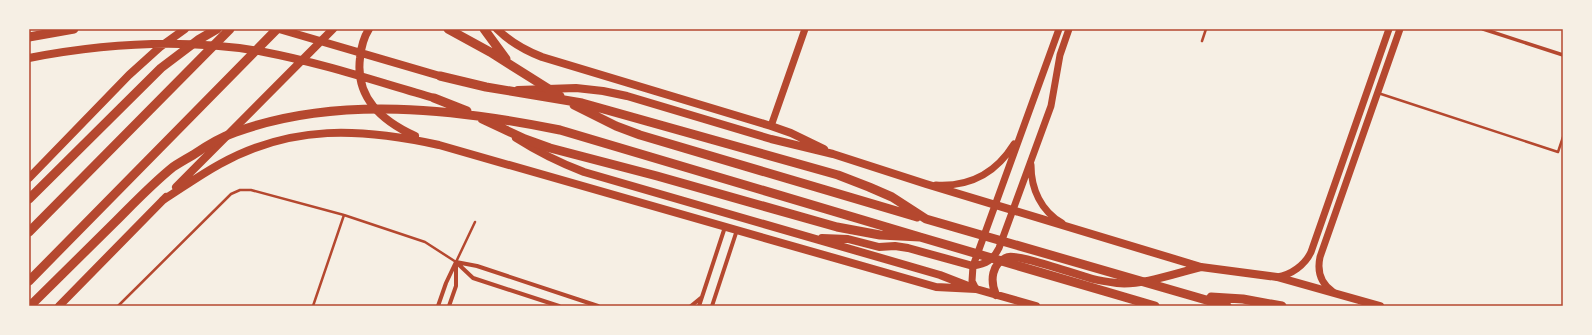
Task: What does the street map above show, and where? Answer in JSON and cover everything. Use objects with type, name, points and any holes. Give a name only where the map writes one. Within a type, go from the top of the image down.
[{"type":"highway","points":[[29,37],[74,29]]},
{"type":"highway","points":[[29,199],[161,68],[198,40],[217,29]]},
{"type":"highway","points":[[29,232],[230,29]]},
{"type":"highway","points":[[29,281],[278,29]]},
{"type":"highway","points":[[448,29],[514,67],[572,104],[616,126],[640,135],[1227,306]]},
{"type":"highway","points":[[484,29],[494,44],[514,67]]},
{"type":"highway","points":[[440,76],[506,90],[569,100],[844,178],[892,197],[926,219]]},
{"type":"highway","points":[[434,98],[468,112],[502,129],[550,148],[657,176],[848,230],[880,235],[920,238]]},
{"type":"highway","points":[[30,306],[150,188],[174,167],[204,148],[234,132],[266,123],[334,112],[378,109],[427,110],[508,120],[560,130],[920,238],[1155,306]]},
{"type":"highway","points":[[1191,296],[1243,299],[1282,306]]},
{"type":"main road","points":[[29,178],[134,70],[160,47],[185,29]]},
{"type":"main road","points":[[278,29],[440,76]]},
{"type":"main road","points":[[59,306],[334,29]]},
{"type":"main road","points":[[369,29],[361,48],[359,65],[360,81],[365,94],[373,106],[385,119],[399,129],[439,145]]},
{"type":"main road","points":[[497,29],[510,41],[542,57],[771,126],[791,133],[833,154]]},
{"type":"main road","points":[[29,58],[75,50],[128,45],[207,45],[264,52],[294,58],[434,98]]},
{"type":"main road","points":[[506,90],[576,88],[603,91],[627,96],[771,139],[833,154],[926,184],[1201,267],[1276,278],[1380,306]]},
{"type":"main road","points":[[502,129],[542,154],[584,172],[940,275],[976,289],[1036,306]]},
{"type":"main road","points":[[163,200],[221,164],[252,149],[282,140],[317,133],[350,132],[387,134],[439,145],[936,287],[976,289]]},
{"type":"main road","points":[[809,238],[848,239],[879,247],[895,246],[908,248],[973,266]]},
{"type":"main road","points":[[996,295],[992,286],[992,275],[997,265],[1008,257],[1023,258],[1094,279],[1119,284],[1137,283],[1201,267]]},
{"type":"street","points":[[771,126],[805,29]]},
{"type":"street","points":[[976,289],[972,281],[973,266],[1059,29]]},
{"type":"street","points":[[973,266],[988,262],[997,253],[1050,106],[1060,55],[1069,29]]},
{"type":"street","points":[[1276,278],[1286,275],[1298,268],[1305,262],[1311,252],[1389,29]]},
{"type":"street","points":[[1338,295],[1330,290],[1323,281],[1319,274],[1318,264],[1400,29]]},
{"type":"street","points":[[1483,29],[1563,55]]},
{"type":"street","points":[[926,184],[949,186],[972,182],[987,174],[1010,150],[1021,132]]},
{"type":"street","points":[[1031,160],[1031,174],[1039,199],[1045,210],[1067,227]]},
{"type":"street","points":[[699,306],[725,226]]},
{"type":"street","points":[[713,304],[737,230]]},
{"type":"street","points":[[456,262],[473,278],[550,305],[559,306]]},
{"type":"street","points":[[438,306],[446,283],[456,262]]},
{"type":"street","points":[[449,306],[456,286],[456,262]]},
{"type":"street","points":[[456,262],[477,266],[598,306]]},
{"type":"street","points":[[691,306],[702,296]]},
{"type":"lane","points":[[1202,41],[1206,29]]},
{"type":"lane","points":[[1378,93],[1558,152],[1563,137]]},
{"type":"lane","points":[[118,306],[231,194],[236,191],[251,190],[344,215],[424,242],[456,262],[474,222]]},
{"type":"lane","points":[[313,306],[344,215]]}]
